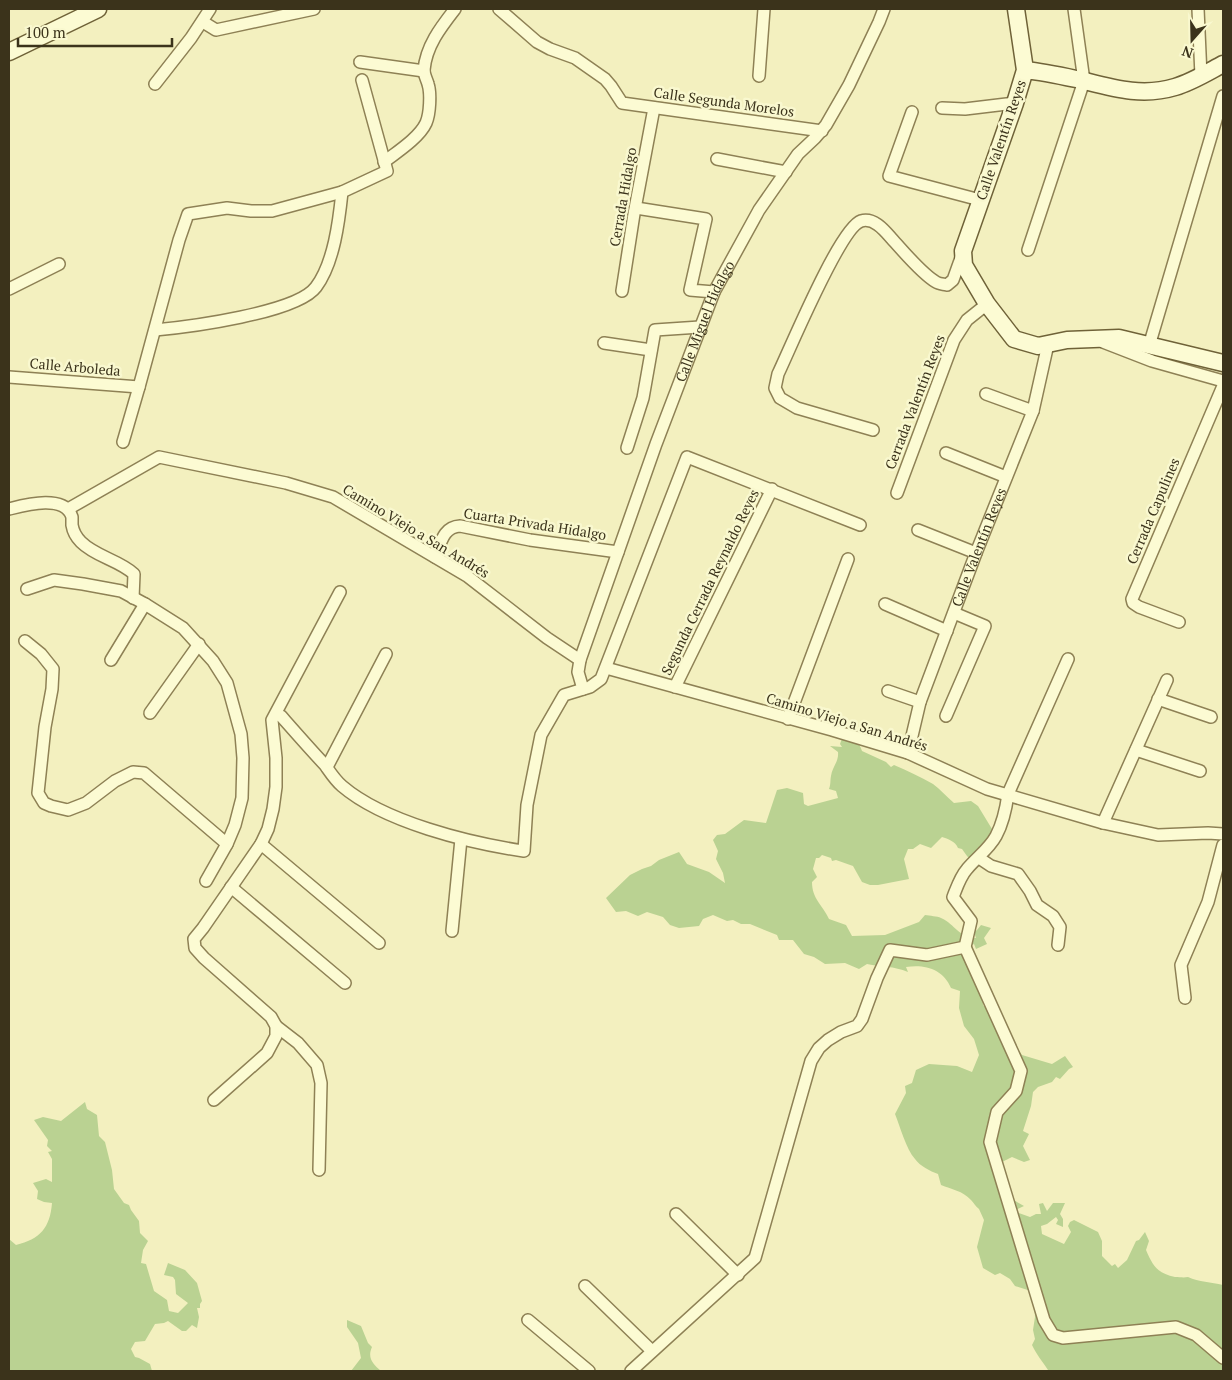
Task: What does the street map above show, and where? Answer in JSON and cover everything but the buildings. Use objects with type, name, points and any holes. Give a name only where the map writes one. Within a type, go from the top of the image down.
[{"type":"street","points":[[9,52],[98,9]]},
{"type":"street","points":[[155,84],[203,22],[210,9]]},
{"type":"street","points":[[203,22],[216,30],[314,9]]},
{"type":"street","points":[[123,442],[179,240],[188,214],[228,208],[272,211],[342,192],[385,166],[415,137],[426,122],[429,105],[429,86],[424,71],[430,44],[455,9]]},
{"type":"street","name":"Calle Segunda Morelos","points":[[499,9],[537,42],[575,58],[605,79],[622,103],[822,131]]},
{"type":"street","points":[[759,76],[764,9]]},
{"type":"street","name":"Calle Miguel Hidalgo","points":[[580,660],[656,444],[714,292],[747,231],[798,154],[822,131],[849,85],[884,9]]},
{"type":"street","name":"Calle Valentín Reyes","points":[[963,251],[1025,70],[1016,9]]},
{"type":"street","points":[[1028,250],[1084,81],[1074,9]]},
{"type":"street","points":[[1198,9],[1201,76]]},
{"type":"street","points":[[360,62],[424,71]]},
{"type":"street","points":[[1025,70],[1046,72],[1101,86],[1152,91],[1175,87],[1223,64]]},
{"type":"street","points":[[362,80],[385,166]]},
{"type":"street","points":[[1150,346],[1223,96]]},
{"type":"street","points":[[942,108],[965,109],[1015,103]]},
{"type":"street","name":"Cerrada Hidalgo","points":[[622,292],[654,108]]},
{"type":"street","points":[[912,112],[889,176],[980,200]]},
{"type":"street","points":[[717,158],[786,172]]},
{"type":"street","points":[[155,330],[186,327],[252,314],[275,308],[306,296],[315,288],[325,271],[335,242],[342,192]]},
{"type":"street","points":[[636,208],[706,219],[690,290],[714,292]]},
{"type":"street","points":[[873,430],[797,408],[780,398],[775,388],[778,374],[831,260],[853,227],[860,221],[870,221],[881,228],[926,275],[937,283],[947,285],[953,280],[963,251]]},
{"type":"street","points":[[963,251],[964,265],[987,304],[1014,339],[1038,346],[1067,340],[1119,338],[1223,363]]},
{"type":"street","points":[[9,289],[59,264]]},
{"type":"street","name":"Cerrada Valentín Reyes","points":[[897,493],[954,340],[967,320],[987,304]]},
{"type":"street","points":[[627,448],[643,398],[655,330],[700,327]]},
{"type":"street","points":[[1092,338],[1152,361],[1223,380]]},
{"type":"street","points":[[604,343],[651,350]]},
{"type":"street","name":"Calle Valentín Reyes","points":[[908,753],[920,702],[976,553],[1033,411],[1048,344]]},
{"type":"street","name":"Calle Arboleda","points":[[9,378],[139,387]]},
{"type":"street","name":"Cerrada Capulines","points":[[1179,622],[1139,607],[1133,603],[1132,599],[1223,386]]},
{"type":"street","points":[[986,394],[1033,411]]},
{"type":"street","points":[[946,453],[1006,476]]},
{"type":"street","name":"Camino Viejo a San Andrés","points":[[68,509],[159,457],[286,483],[333,497],[467,576],[547,638],[580,660]]},
{"type":"street","points":[[276,714],[281,716],[340,784],[361,800],[397,817],[461,839],[524,851],[526,805],[541,735],[564,695],[590,687],[601,679],[687,457],[860,525]]},
{"type":"street","name":"Segunda Cerrada Reynaldo Reyes","points":[[675,688],[772,489]]},
{"type":"street","points":[[9,509],[33,504],[54,503],[68,509],[72,517],[72,527],[81,542],[100,556],[127,568],[134,574],[133,598]]},
{"type":"street","name":"Cuarta Privada Hidalgo","points":[[435,557],[448,530],[460,526],[530,540],[618,552]]},
{"type":"street","points":[[918,530],[976,553]]},
{"type":"street","points":[[788,719],[848,558]]},
{"type":"street","points":[[27,590],[54,580],[121,591],[183,628],[213,661],[227,683],[241,734],[243,758],[242,798],[235,826],[206,881]]},
{"type":"street","points":[[318,1170],[321,1083],[317,1065],[298,1043],[276,1026],[271,1017],[195,948],[194,939],[261,844],[268,829],[276,787],[276,758],[272,720],[340,592]]},
{"type":"street","points":[[111,660],[145,604]]},
{"type":"street","points":[[885,604],[947,631]]},
{"type":"street","points":[[946,716],[985,626],[954,613]]},
{"type":"street","points":[[25,641],[41,654],[53,669],[38,793],[44,803],[68,810],[86,803],[115,781],[133,772],[144,773],[226,844]]},
{"type":"street","points":[[150,713],[198,644]]},
{"type":"street","points":[[327,767],[386,654]]},
{"type":"street","points":[[580,660],[578,672],[583,689]]},
{"type":"street","points":[[1068,660],[1008,794],[1005,814],[996,837],[959,880],[953,897],[971,920],[965,947],[1020,1071],[1016,1091],[997,1112],[990,1142],[1044,1320],[1053,1335],[1063,1338],[1176,1328],[1196,1335],[1223,1358]]},
{"type":"street","name":"Camino Viejo a San Andrés","points":[[606,668],[908,753],[987,789],[1103,823],[1158,835],[1223,834]]},
{"type":"street","points":[[1103,823],[1167,680]]},
{"type":"street","points":[[888,691],[920,702]]},
{"type":"street","points":[[1158,699],[1212,717]]},
{"type":"street","points":[[1136,750],[1200,771]]},
{"type":"street","points":[[452,931],[461,839]]},
{"type":"street","points":[[261,844],[379,943]]},
{"type":"street","points":[[1185,998],[1181,965],[1208,902],[1223,846]]},
{"type":"street","points":[[979,858],[991,866],[1018,874],[1037,905],[1053,916],[1060,927],[1058,945]]},
{"type":"street","points":[[231,887],[345,983]]},
{"type":"street","points":[[631,1371],[755,1258],[811,1061],[819,1048],[828,1040],[841,1032],[857,1026],[862,1019],[877,978],[890,950],[927,955],[965,947]]},
{"type":"street","points":[[214,1100],[267,1053],[276,1036],[276,1026]]},
{"type":"street","points":[[676,1214],[738,1275]]},
{"type":"street","points":[[584,1286],[652,1351]]},
{"type":"street","points":[[528,1320],[589,1371]]},
{"type":"green space","points":[[844,733],[860,746],[862,751],[886,762],[891,767],[894,765],[928,781],[954,803],[971,801],[978,806],[992,829],[973,862],[962,849],[942,837],[931,848],[920,844],[913,849],[908,849],[904,859],[909,879],[878,885],[862,882],[853,866],[836,860],[832,861],[831,858],[822,855],[816,858],[813,869],[817,877],[812,882],[812,888],[818,901],[829,919],[846,925],[852,936],[885,935],[919,922],[925,915],[941,918],[961,933],[970,937],[976,938],[974,932],[981,925],[991,928],[984,938],[987,944],[976,949],[974,944],[968,947],[983,994],[983,1005],[993,1015],[1022,1055],[1052,1064],[1065,1056],[1073,1067],[1060,1079],[1056,1077],[1052,1082],[1038,1087],[1033,1092],[1031,1106],[1023,1131],[1029,1134],[1023,1146],[1030,1160],[1024,1162],[1012,1157],[1000,1163],[1010,1198],[1024,1206],[1013,1211],[1030,1217],[1041,1214],[1039,1204],[1043,1203],[1047,1211],[1053,1203],[1065,1203],[1060,1214],[1063,1219],[1063,1227],[1056,1224],[1058,1220],[1056,1217],[1041,1226],[1042,1234],[1064,1244],[1071,1232],[1068,1226],[1074,1220],[1098,1232],[1102,1241],[1102,1256],[1112,1266],[1115,1264],[1118,1268],[1127,1260],[1136,1241],[1145,1232],[1149,1241],[1146,1250],[1156,1268],[1160,1271],[1175,1277],[1188,1277],[1223,1285],[1223,1371],[1047,1371],[1032,1345],[1035,1339],[1033,1330],[1035,1317],[1034,1292],[1015,1286],[1010,1279],[1000,1273],[995,1275],[983,1268],[977,1247],[984,1220],[979,1209],[964,1194],[941,1185],[938,1174],[917,1162],[906,1144],[895,1114],[906,1093],[905,1086],[912,1083],[916,1070],[929,1064],[957,1066],[972,1072],[979,1055],[974,1039],[964,1026],[959,1008],[960,991],[951,988],[938,972],[920,966],[906,967],[908,972],[867,964],[859,969],[845,963],[825,964],[814,957],[804,954],[793,940],[779,940],[777,935],[750,924],[741,924],[733,920],[727,921],[713,915],[703,919],[699,926],[679,928],[670,925],[663,917],[647,912],[638,916],[626,911],[616,912],[606,898],[630,875],[679,852],[687,864],[709,872],[725,883],[723,873],[716,859],[718,851],[713,840],[717,835],[725,834],[744,820],[766,823],[777,790],[787,788],[803,793],[804,804],[808,806],[838,798],[836,791],[829,789],[838,756],[838,752],[830,746],[842,747],[840,744]]},
{"type":"green space","points":[[85,1102],[87,1109],[97,1115],[99,1136],[105,1142],[112,1170],[114,1189],[124,1203],[129,1205],[139,1221],[140,1233],[148,1241],[143,1250],[141,1263],[146,1264],[154,1291],[167,1300],[169,1311],[178,1313],[188,1303],[176,1294],[173,1277],[164,1275],[168,1263],[185,1270],[197,1283],[202,1301],[200,1308],[197,1308],[199,1317],[197,1328],[192,1325],[186,1331],[182,1331],[168,1321],[155,1324],[145,1341],[135,1342],[131,1349],[135,1357],[150,1364],[152,1371],[9,1371],[9,1239],[16,1245],[37,1236],[46,1226],[52,1203],[37,1199],[38,1191],[33,1183],[46,1179],[52,1182],[52,1159],[48,1152],[52,1151],[47,1146],[48,1140],[34,1120],[43,1117],[61,1121]]},
{"type":"green space","points":[[347,1320],[361,1326],[368,1343],[372,1347],[371,1358],[381,1371],[351,1371],[361,1358],[358,1343],[347,1327]]}]
